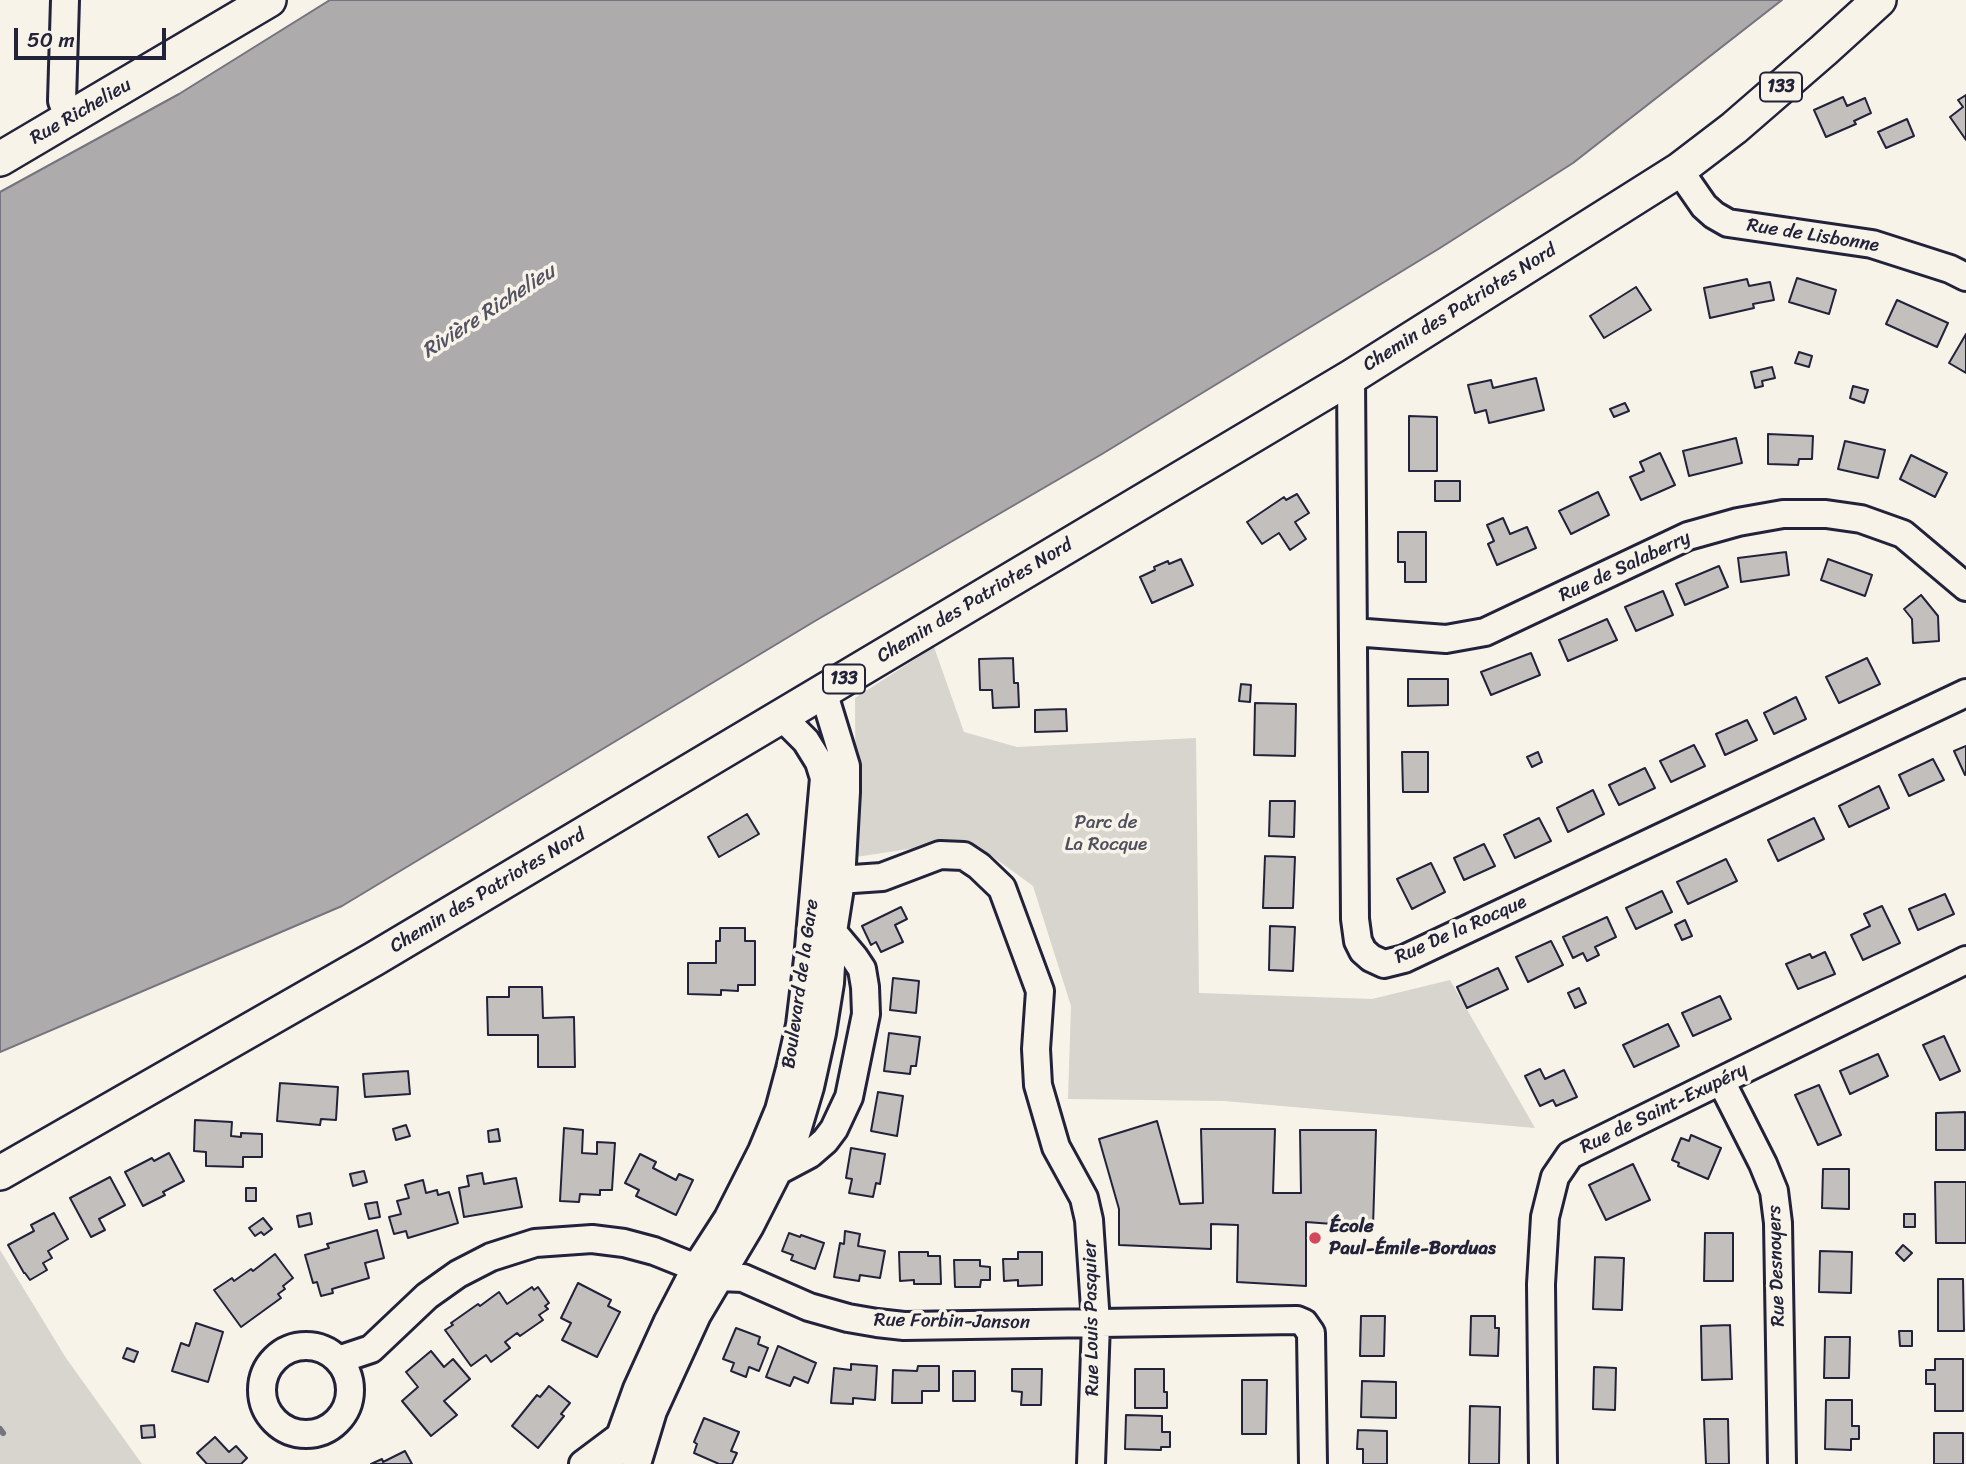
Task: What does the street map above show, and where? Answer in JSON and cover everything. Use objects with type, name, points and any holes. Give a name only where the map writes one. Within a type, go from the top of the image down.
[{"type":"main road","name":"Rue Richelieu","points":[[0,159],[270,0]]},
{"type":"main road","name":"Chemin des Patriotes Nord","points":[[0,1173],[374,959],[1351,377],[1679,170],[1744,119],[1879,0]]},
{"type":"street","points":[[65,0],[62,101],[69,119]]},
{"type":"street","name":"Rue de Lisbonne","points":[[1679,170],[1704,206],[1728,223],[1872,244],[1966,276]]},
{"type":"street","name":"Rue De la Rocque","points":[[1351,377],[1355,919],[1358,941],[1363,951],[1371,958],[1384,964],[1417,953],[1966,692]]},
{"type":"street","name":"Rue de Salaberry","points":[[1353,632],[1447,639],[1485,632],[1688,536],[1738,522],[1783,514],[1826,514],[1861,519],[1903,534],[1966,587]]},
{"type":"street","name":"Boulevard de la Gare","points":[[610,1464],[637,1453],[697,1315],[707,1273],[728,1218],[762,1151],[779,1110],[800,1024],[846,792],[846,766],[823,691]]},
{"type":"street","name":"Boulevard de la Gare","points":[[707,1273],[750,1226],[796,1134],[810,1087],[830,983],[833,932],[824,778],[820,762],[806,741],[781,716]]},
{"type":"street","name":"Rue Louis Pasquier","points":[[828,881],[882,877],[940,855],[964,856],[1002,888],[1040,990],[1036,1049],[1038,1085],[1056,1147],[1084,1198],[1089,1220],[1096,1323],[1091,1464]]},
{"type":"street","name":"Boulevard de la Gare","points":[[778,1171],[810,1154],[825,1141],[834,1129],[849,1097],[866,1014],[865,987],[862,969],[833,932]]},
{"type":"street","name":"Rue de Saint-Exupéry","points":[[1543,1464],[1541,1284],[1545,1217],[1555,1177],[1570,1155],[1966,960]]},
{"type":"street","name":"Rue Desnoyers","points":[[1721,1081],[1774,1191],[1778,1223],[1782,1464]]},
{"type":"street","name":"Rue Forbin-Janson","points":[[338,1360],[371,1349],[427,1296],[458,1274],[491,1257],[535,1243],[592,1239],[624,1243],[654,1251],[707,1273],[743,1278],[809,1307],[877,1324],[904,1326],[1297,1320],[1304,1323],[1311,1333],[1313,1464]]},
{"type":"street","points":[[583,1464],[637,1453]]},
{"type":"green space","name":"Parc de La Rocque","points":[[934,647],[964,732],[1017,747],[1196,738],[1199,993],[1372,999],[1450,980],[1535,1128],[1224,1101],[1068,1099],[1071,1006],[1033,886],[981,848],[954,842],[856,857],[855,698]]},
{"type":"green space","points":[[0,1250],[66,1358],[142,1464],[0,1464]]},
{"type":"water","name":"Rivière Richelieu","points":[[330,0],[1782,0],[1573,163],[1440,248],[1102,454],[815,621],[342,906],[0,1052],[0,192],[179,94]]},
{"type":"building","points":[[1966,95],[1966,140],[1950,117],[1963,107],[1958,100]]},
{"type":"building","points":[[1843,97],[1847,106],[1865,98],[1871,113],[1854,121],[1856,124],[1826,137],[1814,110]]},
{"type":"building","points":[[1907,119],[1914,136],[1886,148],[1878,132]]},
{"type":"building","points":[[1797,278],[1836,290],[1829,314],[1789,302]]},
{"type":"building","points":[[1747,279],[1749,286],[1770,282],[1774,300],[1753,304],[1754,308],[1710,318],[1704,288]]},
{"type":"building","points":[[1636,287],[1651,310],[1604,338],[1590,316]]},
{"type":"building","points":[[1897,300],[1948,323],[1937,347],[1886,324]]},
{"type":"building","points":[[1966,334],[1966,373],[1949,363]]},
{"type":"building","points":[[1799,352],[1812,356],[1809,367],[1795,363]]},
{"type":"building","points":[[1772,367],[1775,378],[1762,381],[1763,386],[1755,388],[1751,372]]},
{"type":"building","points":[[1536,378],[1544,410],[1489,423],[1486,410],[1475,413],[1468,385],[1491,380],[1493,388]]},
{"type":"building","points":[[1853,386],[1868,390],[1864,403],[1850,398]]},
{"type":"building","points":[[1625,403],[1629,411],[1614,417],[1610,409]]},
{"type":"building","points":[[1409,416],[1437,417],[1437,471],[1409,471]]},
{"type":"building","points":[[1768,434],[1813,436],[1812,459],[1799,459],[1798,465],[1768,464]]},
{"type":"building","points":[[1736,438],[1742,463],[1689,476],[1683,451]]},
{"type":"building","points":[[1845,441],[1885,450],[1878,478],[1838,469]]},
{"type":"building","points":[[1660,453],[1675,485],[1641,500],[1630,477],[1644,471],[1640,462]]},
{"type":"building","points":[[1911,455],[1947,473],[1935,497],[1900,479]]},
{"type":"building","points":[[1435,481],[1460,481],[1460,501],[1435,501]]},
{"type":"building","points":[[1598,492],[1609,515],[1571,534],[1559,511]]},
{"type":"building","points":[[1297,494],[1309,513],[1295,522],[1306,539],[1290,550],[1279,533],[1262,544],[1247,522],[1284,497],[1286,500]]},
{"type":"building","points":[[1503,518],[1510,534],[1527,527],[1536,548],[1497,565],[1488,544],[1494,541],[1487,525]]},
{"type":"building","points":[[1398,532],[1426,532],[1426,582],[1405,582],[1405,562],[1398,562]]},
{"type":"building","points":[[1786,552],[1789,575],[1741,582],[1738,558]]},
{"type":"building","points":[[1181,559],[1193,585],[1152,603],[1140,577],[1155,570],[1154,567]]},
{"type":"building","points":[[1828,559],[1872,575],[1865,596],[1821,580]]},
{"type":"building","points":[[1719,566],[1728,587],[1685,605],[1676,584]]},
{"type":"building","points":[[1663,591],[1673,615],[1636,631],[1625,607]]},
{"type":"building","points":[[1921,595],[1938,616],[1939,641],[1913,643],[1912,619],[1904,609]]},
{"type":"building","points":[[1607,619],[1617,640],[1568,661],[1559,640]]},
{"type":"building","points":[[1531,653],[1540,675],[1491,695],[1481,672]]},
{"type":"building","points":[[1013,658],[1019,707],[993,708],[992,690],[980,690],[979,659]]},
{"type":"building","points":[[1867,658],[1880,684],[1839,703],[1826,677]]},
{"type":"building","points":[[1408,679],[1448,679],[1448,705],[1408,706]]},
{"type":"building","points":[[1241,684],[1251,685],[1250,702],[1239,701]]},
{"type":"building","points":[[1796,697],[1806,719],[1774,734],[1764,713]]},
{"type":"building","points":[[1255,703],[1296,704],[1295,756],[1254,755]]},
{"type":"building","points":[[1066,709],[1067,731],[1035,732],[1035,710]]},
{"type":"building","points":[[1747,720],[1757,740],[1725,755],[1716,734]]},
{"type":"building","points":[[1694,745],[1705,766],[1671,782],[1660,761]]},
{"type":"building","points":[[1966,746],[1966,774],[1965,775],[1954,751]]},
{"type":"building","points":[[1402,752],[1428,752],[1428,792],[1403,792]]},
{"type":"building","points":[[1538,752],[1542,762],[1532,767],[1527,757]]},
{"type":"building","points":[[1933,759],[1944,780],[1909,796],[1899,775]]},
{"type":"building","points":[[1645,768],[1655,788],[1619,805],[1609,785]]},
{"type":"building","points":[[1879,786],[1889,808],[1849,827],[1839,806]]},
{"type":"building","points":[[1593,790],[1604,814],[1568,832],[1557,808]]},
{"type":"building","points":[[1270,801],[1295,801],[1294,837],[1269,836]]},
{"type":"building","points":[[747,814],[759,834],[719,857],[708,837]]},
{"type":"building","points":[[1539,818],[1551,841],[1515,858],[1504,835]]},
{"type":"building","points":[[1814,818],[1824,839],[1778,861],[1768,840]]},
{"type":"building","points":[[1484,844],[1495,866],[1464,880],[1454,858]]},
{"type":"building","points":[[1265,856],[1295,857],[1293,908],[1263,908]]},
{"type":"building","points":[[1726,859],[1737,881],[1688,904],[1677,882]]},
{"type":"building","points":[[1431,863],[1445,892],[1412,909],[1397,879]]},
{"type":"building","points":[[1662,891],[1672,912],[1636,929],[1626,908]]},
{"type":"building","points":[[1945,894],[1954,914],[1918,930],[1909,909]]},
{"type":"building","points":[[1882,906],[1900,943],[1863,960],[1851,935],[1870,926],[1864,914]]},
{"type":"building","points":[[901,907],[907,919],[895,925],[903,942],[881,952],[876,942],[871,945],[862,926]]},
{"type":"building","points":[[1607,917],[1616,937],[1595,947],[1599,955],[1587,961],[1583,953],[1573,958],[1563,937]]},
{"type":"building","points":[[1685,920],[1692,936],[1682,940],[1675,925]]},
{"type":"building","points":[[1270,926],[1295,927],[1293,971],[1269,970]]},
{"type":"building","points":[[720,928],[745,928],[745,941],[755,941],[755,985],[738,985],[738,991],[721,990],[721,995],[688,994],[688,963],[716,963],[716,941],[720,941]]},
{"type":"building","points":[[1551,941],[1563,965],[1528,982],[1516,957]]},
{"type":"building","points":[[1825,952],[1835,974],[1798,989],[1786,964],[1810,954],[1812,958]]},
{"type":"building","points":[[1498,968],[1508,989],[1467,1008],[1457,987]]},
{"type":"building","points":[[893,978],[919,981],[916,1013],[890,1010]]},
{"type":"building","points":[[509,987],[542,987],[543,1018],[574,1017],[575,1067],[538,1067],[538,1035],[488,1035],[487,997],[509,997]]},
{"type":"building","points":[[1579,988],[1586,1003],[1575,1008],[1568,993]]},
{"type":"building","points":[[1720,996],[1731,1019],[1693,1036],[1682,1013]]},
{"type":"building","points":[[1668,1024],[1679,1046],[1634,1067],[1623,1045]]},
{"type":"building","points":[[889,1033],[920,1037],[916,1066],[911,1066],[910,1074],[884,1071]]},
{"type":"building","points":[[1944,1036],[1960,1071],[1940,1080],[1923,1045]]},
{"type":"building","points":[[1878,1054],[1888,1076],[1850,1094],[1840,1071]]},
{"type":"building","points":[[1540,1069],[1545,1079],[1564,1070],[1577,1097],[1556,1106],[1553,1100],[1540,1106],[1525,1076]]},
{"type":"building","points":[[408,1071],[410,1094],[365,1097],[363,1074]]},
{"type":"building","points":[[280,1083],[338,1087],[336,1120],[321,1119],[320,1125],[277,1121]]},
{"type":"building","points":[[1819,1085],[1841,1135],[1818,1145],[1795,1095]]},
{"type":"building","points":[[878,1092],[903,1096],[897,1136],[871,1131]]},
{"type":"building","points":[[1965,1112],[1965,1150],[1936,1150],[1936,1113]]},
{"type":"building","points":[[195,1120],[232,1122],[231,1136],[241,1137],[241,1133],[262,1134],[262,1157],[243,1157],[243,1167],[206,1166],[206,1152],[194,1151]]},
{"type":"building","points":[[1157,1121],[1180,1204],[1203,1203],[1201,1129],[1275,1129],[1273,1193],[1301,1193],[1300,1130],[1376,1130],[1373,1227],[1306,1222],[1306,1286],[1237,1282],[1238,1225],[1211,1224],[1211,1249],[1119,1245],[1119,1209],[1099,1139]]},
{"type":"building","points":[[406,1125],[410,1136],[396,1140],[393,1129]]},
{"type":"building","points":[[564,1128],[583,1130],[582,1153],[597,1154],[597,1142],[615,1143],[612,1190],[600,1190],[600,1195],[580,1194],[579,1202],[560,1201]]},
{"type":"building","points":[[498,1129],[500,1141],[489,1142],[488,1131]]},
{"type":"building","points":[[1691,1135],[1721,1148],[1708,1179],[1678,1166],[1679,1163],[1672,1160],[1681,1138],[1689,1141]]},
{"type":"building","points":[[851,1148],[885,1154],[880,1184],[876,1183],[873,1197],[849,1193],[852,1179],[846,1178]]},
{"type":"building","points":[[169,1153],[184,1181],[143,1206],[125,1172],[152,1158],[154,1161]]},
{"type":"building","points":[[640,1154],[656,1162],[653,1168],[676,1180],[679,1174],[693,1180],[676,1215],[636,1196],[639,1190],[625,1183]]},
{"type":"building","points":[[1633,1164],[1650,1200],[1606,1220],[1589,1185]]},
{"type":"building","points":[[1823,1169],[1849,1169],[1849,1209],[1822,1208]]},
{"type":"building","points":[[364,1171],[367,1182],[353,1186],[350,1174]]},
{"type":"building","points":[[482,1173],[484,1184],[516,1178],[522,1207],[464,1217],[459,1188],[469,1186],[467,1176]]},
{"type":"building","points":[[110,1177],[125,1205],[99,1219],[105,1230],[91,1237],[70,1198]]},
{"type":"building","points":[[423,1180],[426,1193],[437,1190],[438,1195],[449,1192],[458,1223],[408,1238],[406,1231],[394,1234],[389,1217],[401,1214],[397,1201],[409,1198],[405,1185]]},
{"type":"building","points":[[1935,1182],[1966,1182],[1966,1243],[1936,1243]]},
{"type":"building","points":[[246,1188],[256,1188],[256,1201],[246,1201]]},
{"type":"building","points":[[377,1202],[380,1217],[369,1219],[365,1204]]},
{"type":"building","points":[[54,1213],[68,1239],[48,1251],[52,1258],[43,1263],[47,1270],[30,1280],[8,1245],[34,1231],[31,1225]]},
{"type":"building","points":[[310,1213],[312,1224],[299,1227],[297,1216]]},
{"type":"building","points":[[1904,1214],[1915,1214],[1915,1227],[1904,1227]]},
{"type":"building","points":[[263,1218],[272,1229],[264,1235],[261,1232],[255,1236],[249,1228]]},
{"type":"building","points":[[377,1230],[384,1258],[365,1263],[369,1278],[332,1289],[333,1293],[321,1296],[317,1282],[313,1283],[305,1255],[329,1248],[327,1244]]},
{"type":"building","points":[[845,1231],[860,1234],[858,1246],[885,1251],[880,1278],[860,1275],[859,1281],[834,1277]]},
{"type":"building","points":[[789,1233],[824,1243],[815,1269],[791,1260],[793,1255],[782,1251]]},
{"type":"building","points":[[1705,1233],[1733,1233],[1733,1281],[1704,1281]]},
{"type":"building","points":[[1903,1245],[1912,1253],[1904,1261],[1896,1253]]},
{"type":"building","points":[[1820,1251],[1852,1252],[1851,1293],[1819,1292]]},
{"type":"building","points":[[899,1252],[928,1252],[928,1256],[940,1256],[941,1284],[900,1281]]},
{"type":"building","points":[[1018,1252],[1042,1252],[1042,1285],[1018,1286],[1018,1280],[1004,1281],[1003,1259],[1018,1259]]},
{"type":"building","points":[[275,1254],[293,1278],[278,1294],[281,1298],[241,1327],[214,1290],[232,1278],[234,1281],[251,1269],[253,1271]]},
{"type":"building","points":[[1595,1257],[1624,1258],[1622,1310],[1593,1309]]},
{"type":"building","points":[[954,1260],[980,1260],[980,1266],[990,1267],[990,1280],[981,1280],[980,1287],[955,1287]]},
{"type":"building","points":[[1938,1279],[1963,1279],[1964,1331],[1938,1331]]},
{"type":"building","points":[[578,1283],[611,1300],[608,1306],[620,1312],[597,1357],[562,1340],[571,1323],[561,1318]]},
{"type":"building","points":[[532,1287],[534,1290],[538,1287],[549,1303],[545,1306],[548,1309],[539,1315],[543,1320],[520,1336],[517,1333],[505,1342],[510,1348],[491,1362],[486,1355],[471,1366],[445,1330],[478,1304],[480,1306],[499,1292],[507,1304]]},
{"type":"building","points":[[1361,1316],[1385,1316],[1384,1356],[1360,1356]]},
{"type":"building","points":[[1471,1316],[1495,1316],[1495,1328],[1499,1328],[1498,1356],[1470,1355]]},
{"type":"building","points":[[196,1323],[223,1332],[208,1382],[172,1371],[181,1343],[189,1346]]},
{"type":"building","points":[[1730,1325],[1732,1379],[1702,1380],[1701,1326]]},
{"type":"building","points":[[736,1328],[760,1337],[758,1344],[768,1348],[759,1371],[749,1367],[746,1377],[731,1371],[734,1363],[723,1359]]},
{"type":"building","points":[[1899,1331],[1912,1331],[1912,1346],[1900,1346]]},
{"type":"building","points":[[1825,1337],[1850,1337],[1849,1378],[1824,1378]]},
{"type":"building","points":[[778,1346],[816,1363],[808,1383],[794,1377],[790,1386],[766,1377]]},
{"type":"building","points":[[127,1348],[138,1352],[134,1362],[123,1358]]},
{"type":"building","points":[[431,1351],[444,1367],[453,1359],[470,1379],[444,1401],[457,1415],[431,1436],[402,1401],[418,1387],[406,1372]]},
{"type":"building","points":[[1935,1359],[1963,1359],[1963,1411],[1935,1411],[1935,1384],[1926,1384],[1926,1370],[1935,1370]]},
{"type":"building","points":[[851,1364],[877,1366],[875,1400],[853,1398],[853,1404],[831,1403],[834,1368],[851,1370]]},
{"type":"building","points":[[918,1366],[939,1366],[939,1391],[922,1391],[922,1403],[892,1403],[893,1370],[917,1371]]},
{"type":"building","points":[[1594,1367],[1616,1368],[1615,1410],[1593,1409]]},
{"type":"building","points":[[1012,1369],[1042,1369],[1041,1405],[1021,1405],[1022,1392],[1012,1391]]},
{"type":"building","points":[[1135,1369],[1164,1369],[1167,1408],[1135,1408]]},
{"type":"building","points":[[953,1371],[975,1371],[975,1401],[953,1401]]},
{"type":"building","points":[[1242,1380],[1267,1380],[1266,1434],[1242,1434]]},
{"type":"building","points":[[1362,1381],[1396,1382],[1396,1418],[1361,1417]]},
{"type":"building","points":[[549,1386],[570,1403],[561,1414],[564,1416],[538,1448],[512,1426],[537,1395],[540,1397]]},
{"type":"building","points":[[1826,1400],[1852,1400],[1852,1426],[1859,1426],[1859,1439],[1851,1439],[1851,1450],[1825,1449]]},
{"type":"building","points":[[1470,1406],[1500,1407],[1499,1464],[1469,1464]]},
{"type":"building","points":[[1126,1415],[1162,1416],[1162,1432],[1170,1432],[1170,1447],[1161,1447],[1161,1450],[1125,1449]]},
{"type":"building","points":[[704,1418],[739,1432],[731,1451],[737,1453],[732,1464],[719,1464],[694,1453],[697,1444],[694,1442]]},
{"type":"building","points":[[1704,1419],[1728,1419],[1729,1464],[1706,1464]]},
{"type":"building","points":[[154,1425],[155,1437],[142,1438],[141,1426]]},
{"type":"building","points":[[1358,1430],[1387,1431],[1387,1464],[1363,1464],[1363,1449],[1357,1449]]},
{"type":"building","points":[[1934,1433],[1963,1433],[1963,1464],[1934,1464]]},
{"type":"building","points":[[215,1437],[229,1452],[236,1446],[247,1458],[241,1464],[207,1464],[197,1453]]},
{"type":"building","points":[[405,1451],[412,1464],[371,1464],[382,1459],[383,1462]]},
{"type":"waterway","points":[[0,1429],[3,1433]]},
{"type":"place","name":"École Paul-Émile-Borduas","points":[[1315,1238]]}]
